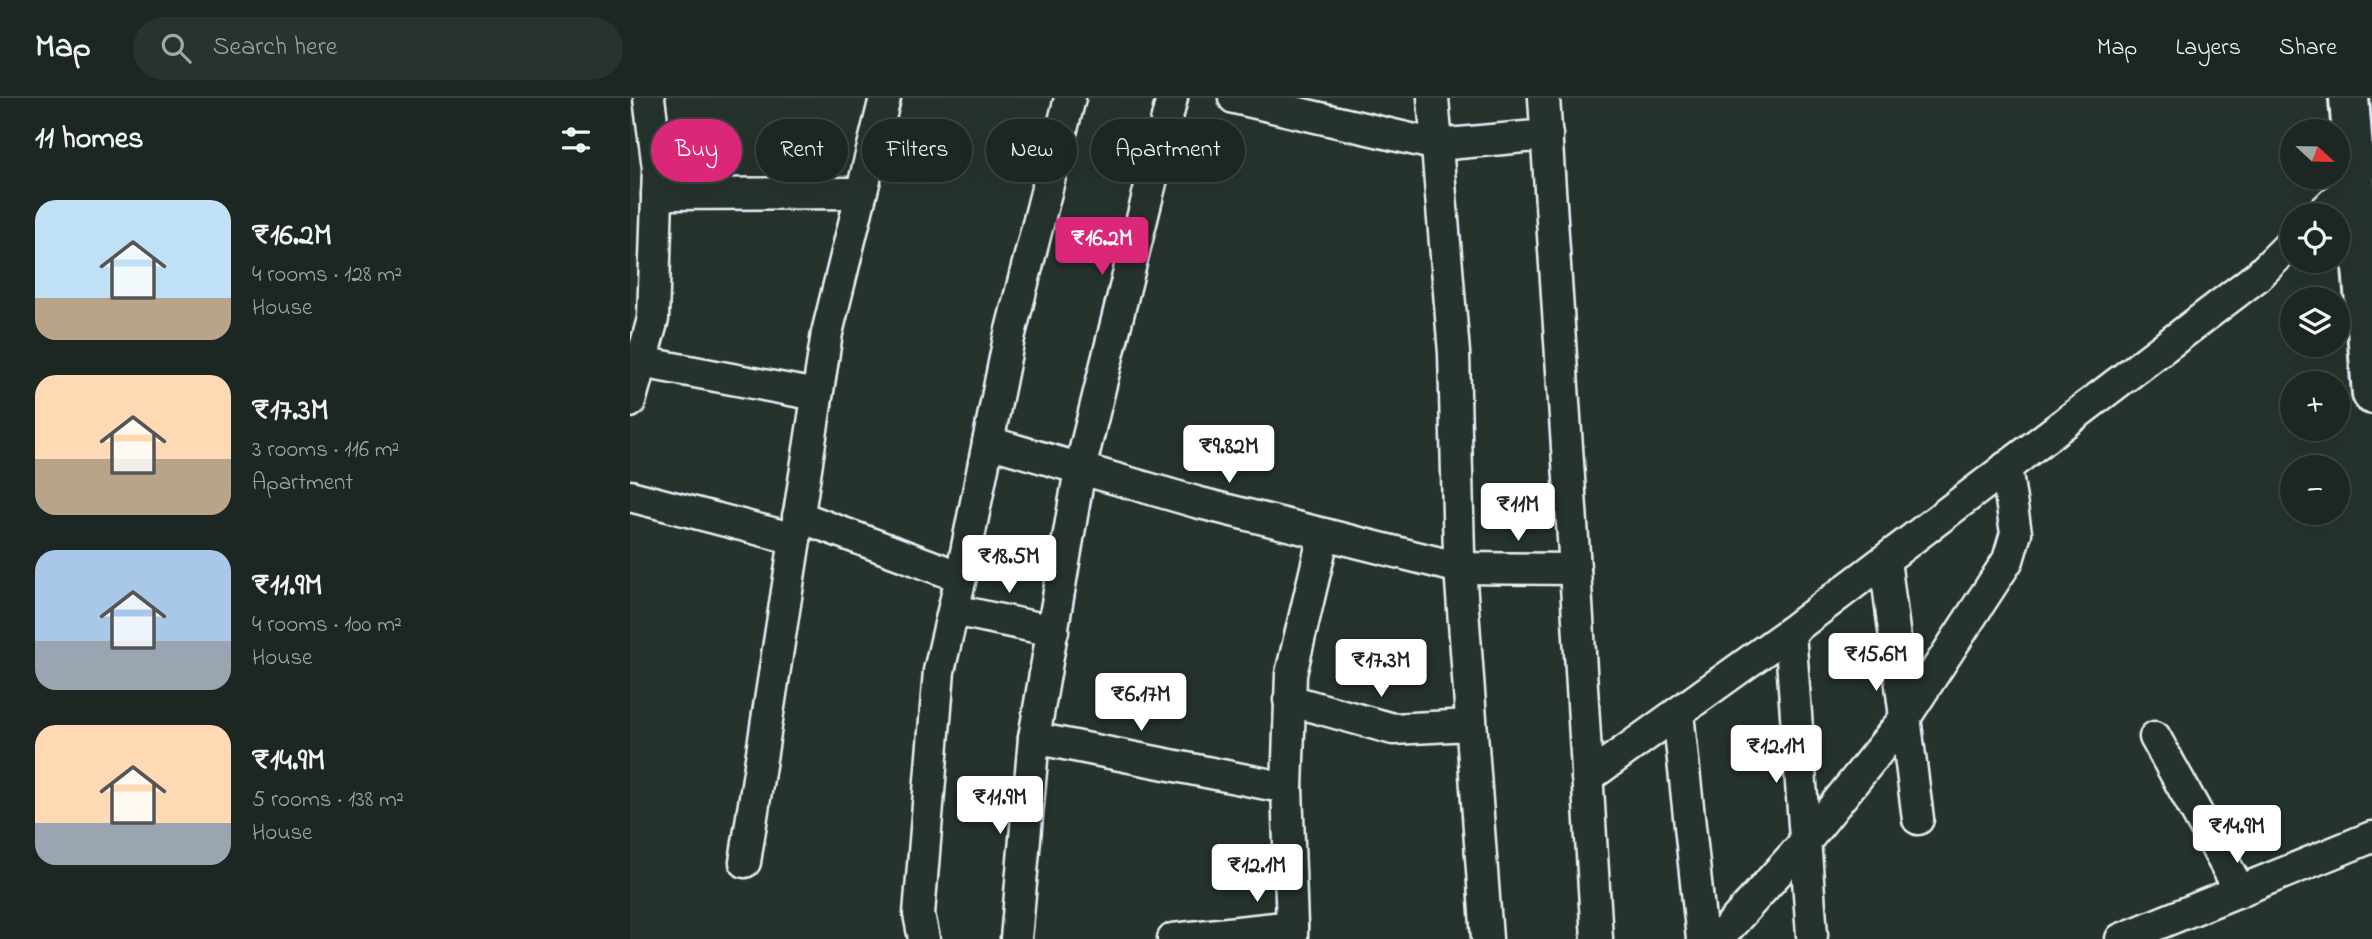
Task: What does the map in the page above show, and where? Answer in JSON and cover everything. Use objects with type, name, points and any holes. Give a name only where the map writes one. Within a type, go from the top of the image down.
[{"type":"highway","points":[[2349,98],[2372,394]]},
{"type":"street","points":[[630,402],[653,319],[658,168],[649,98]]},
{"type":"street","points":[[745,862],[827,333],[885,98]]},
{"type":"street","points":[[925,939],[919,914],[939,671],[961,577],[1009,338],[1070,98]]},
{"type":"street","points":[[1016,939],[1034,738],[1080,469],[1172,98]]},
{"type":"street","points":[[1234,98],[1437,145],[1547,135]]},
{"type":"street","points":[[1433,98],[1454,354],[1460,568],[1487,939]]},
{"type":"street","points":[[1544,98],[1597,939]]},
{"type":"street","points":[[2332,203],[2356,180]]},
{"type":"street","points":[[657,194],[861,193]]},
{"type":"street","points":[[1587,778],[1790,632],[2258,276],[2280,254]]},
{"type":"street","points":[[641,362],[817,395]]},
{"type":"street","points":[[988,442],[1196,502],[1460,568],[1575,569]]},
{"type":"street","points":[[1718,939],[1806,841],[1905,718],[2008,560],[2016,533],[2006,467]]},
{"type":"street","points":[[630,496],[797,527],[961,577]]},
{"type":"street","points":[[1173,939],[1292,932],[1287,788],[1289,700],[1292,674],[1324,534]]},
{"type":"street","points":[[1885,560],[1918,819]]},
{"type":"street","points":[[954,610],[1053,631]]},
{"type":"street","points":[[1790,632],[1812,935]]},
{"type":"street","points":[[1289,700],[1393,729],[1470,725]]},
{"type":"street","points":[[1678,713],[1702,939]]},
{"type":"street","points":[[2155,737],[2240,891]]},
{"type":"street","points":[[1034,738],[1287,788]]},
{"type":"street","points":[[2121,939],[2372,837]]}]
